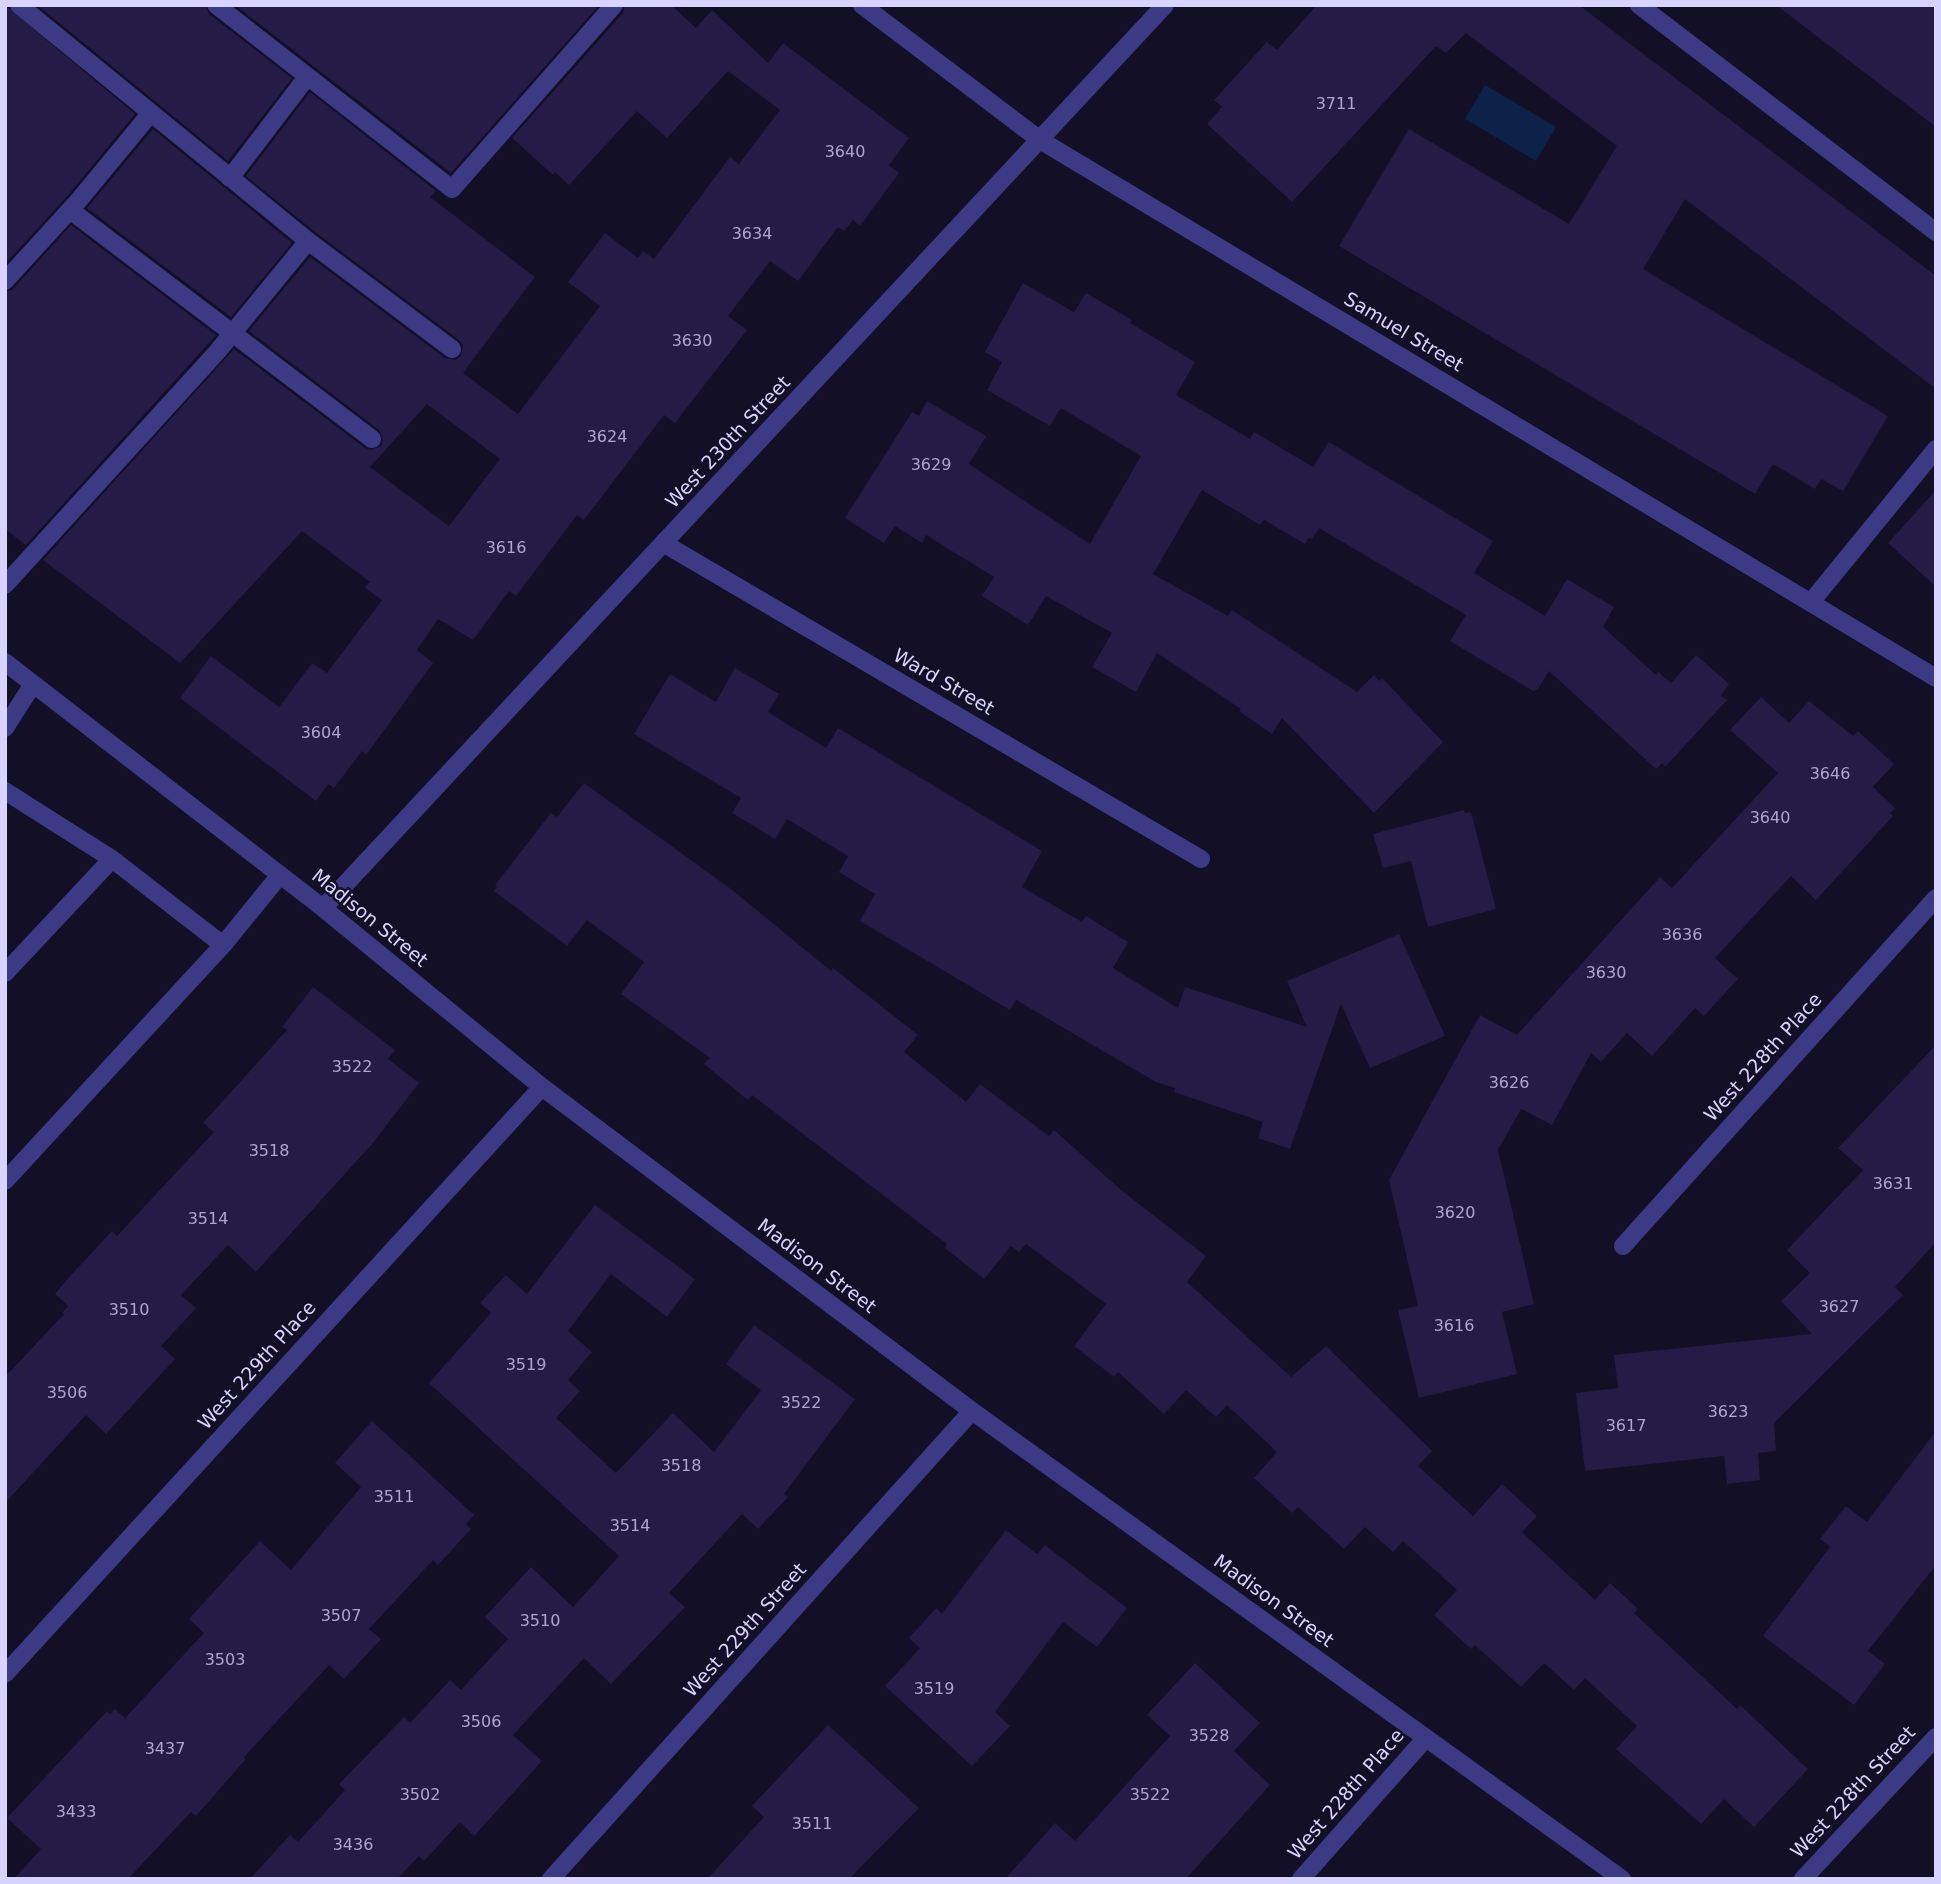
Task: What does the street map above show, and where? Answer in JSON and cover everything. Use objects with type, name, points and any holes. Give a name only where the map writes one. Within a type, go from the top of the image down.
[{"type":"street","points":[[19,5],[308,241],[452,349]]},
{"type":"street","points":[[216,5],[452,189],[614,5]]},
{"type":"street","name":"Samuel Street","points":[[862,5],[1040,140],[1936,678]]},
{"type":"street","name":"West 230th Street","points":[[323,908],[1165,5]]},
{"type":"street","points":[[1639,5],[1936,232]]},
{"type":"street","points":[[230,178],[307,77]]},
{"type":"street","points":[[5,281],[70,210],[150,114]]},
{"type":"street","points":[[70,210],[372,439]]},
{"type":"street","points":[[5,585],[233,333],[308,241]]},
{"type":"street","points":[[1811,602],[1936,449]]},
{"type":"street","name":"Ward Street","points":[[663,543],[1201,859]]},
{"type":"street","name":"Madison Street","points":[[5,662],[323,908],[542,1087],[972,1411],[1622,1879]]},
{"type":"street","points":[[5,729],[33,684]]},
{"type":"street","points":[[5,790],[112,859],[223,945]]},
{"type":"street","points":[[5,974],[112,859]]},
{"type":"street","points":[[5,1181],[223,945],[280,875]]},
{"type":"street","name":"West 228th Place","points":[[1623,1247],[1936,898]]},
{"type":"street","name":"West 229th Place","points":[[5,1674],[542,1087]]},
{"type":"street","name":"West 229th Street","points":[[551,1879],[972,1411]]},
{"type":"street","name":"West 228th Street","points":[[1802,1879],[1936,1737]]},
{"type":"street","name":"West 228th Place","points":[[1301,1879],[1425,1738]]},
{"type":"water","points":[[1485,85],[1556,127],[1536,161],[1465,119]]},
{"type":"building","points":[[5,5],[135,114],[70,193],[5,264]]},
{"type":"building","points":[[37,5],[205,5],[209,14],[292,78],[228,161]]},
{"type":"building","points":[[235,5],[599,5],[451,173]]},
{"type":"building","points":[[625,5],[671,5],[696,28],[712,10],[768,63],[783,43],[909,138],[889,165],[899,173],[860,226],[853,220],[844,231],[838,227],[798,281],[770,261],[728,316],[747,330],[675,423],[664,415],[584,520],[577,515],[516,596],[509,591],[473,640],[438,619],[417,650],[433,663],[366,755],[362,751],[334,788],[328,784],[316,801],[180,698],[211,656],[279,707],[312,663],[327,673],[382,600],[365,588],[370,582],[302,531],[180,663],[43,560],[234,349],[365,448],[371,450],[381,446],[383,440],[379,430],[249,331],[310,257],[445,358],[456,360],[461,355],[463,345],[459,340],[315,232],[246,176],[310,92],[436,191],[430,197],[535,277],[463,373],[518,414],[600,306],[568,282],[605,233],[638,258],[643,251],[654,259],[730,157],[739,164],[780,110],[728,71],[667,138],[637,111],[569,185],[555,172],[553,175],[512,138],[623,13]],"holes":[[[427,404],[500,459],[449,526],[370,467]]]},
{"type":"building","points":[[1317,5],[1579,5],[1936,276],[1936,389],[1685,199],[1643,269],[1888,416],[1843,491],[1821,479],[1815,489],[1773,464],[1755,494],[1339,246],[1409,129],[1569,224],[1617,146],[1466,33],[1446,53],[1436,46],[1292,202],[1207,124],[1222,107],[1214,100],[1267,42],[1277,50]]},
{"type":"building","points":[[1776,5],[1936,5],[1936,127]]},
{"type":"building","points":[[153,129],[292,243],[231,317],[87,208]]},
{"type":"building","points":[[71,225],[216,335],[26,545],[5,529],[5,292],[13,289]]},
{"type":"building","points":[[1023,283],[1074,312],[1086,293],[1132,320],[1130,323],[1195,362],[1176,395],[1250,439],[1254,432],[1313,467],[1329,442],[1493,541],[1474,573],[1545,616],[1567,579],[1614,607],[1603,627],[1656,675],[1658,672],[1671,683],[1696,655],[1729,684],[1721,696],[1727,700],[1665,767],[1662,763],[1656,769],[1549,671],[1538,689],[1533,691],[1450,641],[1466,615],[1319,528],[1305,544],[1264,520],[1260,525],[1202,490],[1153,574],[1228,616],[1232,610],[1357,692],[1374,675],[1379,681],[1382,678],[1443,742],[1374,813],[1282,718],[1272,734],[1239,711],[1241,709],[1157,653],[1136,692],[1092,667],[1112,633],[1046,596],[1028,625],[982,596],[994,577],[926,535],[922,543],[895,526],[884,543],[845,518],[912,412],[919,416],[927,401],[986,436],[969,464],[1090,544],[1141,456],[1061,408],[1050,426],[987,390],[1002,362],[985,352]]},
{"type":"building","points":[[1936,490],[1936,587],[1888,543]]},
{"type":"building","points":[[735,668],[779,694],[768,712],[826,748],[838,728],[1042,851],[1022,887],[1082,922],[1086,916],[1128,942],[1113,968],[1178,1008],[1185,987],[1307,1027],[1287,981],[1399,934],[1445,1036],[1370,1068],[1341,1004],[1290,1149],[1258,1138],[1263,1122],[1174,1092],[1175,1088],[1156,1082],[1016,1000],[1010,1010],[860,921],[875,894],[839,872],[848,856],[787,819],[775,839],[732,813],[741,798],[634,734],[670,674],[716,702]]},
{"type":"building","points":[[1761,697],[1789,723],[1809,701],[1853,736],[1858,731],[1894,764],[1873,787],[1895,808],[1890,813],[1893,816],[1816,900],[1791,876],[1715,958],[1738,979],[1704,1016],[1695,1008],[1652,1056],[1627,1033],[1601,1062],[1591,1053],[1552,1125],[1521,1109],[1498,1150],[1534,1304],[1502,1312],[1517,1374],[1419,1398],[1398,1310],[1418,1306],[1389,1180],[1480,1015],[1517,1035],[1660,877],[1672,888],[1778,773],[1730,730]]},
{"type":"building","points":[[584,783],[731,889],[831,971],[833,968],[918,1035],[904,1052],[966,1102],[980,1084],[1049,1136],[1054,1130],[1121,1190],[1206,1256],[1187,1282],[1291,1377],[1326,1346],[1432,1451],[1418,1466],[1473,1516],[1502,1484],[1537,1516],[1522,1532],[1595,1600],[1610,1583],[1638,1609],[1634,1613],[1737,1709],[1740,1705],[1808,1769],[1754,1827],[1724,1799],[1701,1824],[1616,1749],[1637,1726],[1585,1678],[1574,1690],[1544,1663],[1521,1687],[1475,1645],[1471,1649],[1434,1615],[1457,1590],[1403,1541],[1393,1552],[1365,1527],[1344,1549],[1298,1507],[1292,1513],[1254,1478],[1277,1452],[1227,1405],[1216,1417],[1186,1390],[1164,1414],[1118,1372],[1114,1377],[1074,1346],[1106,1304],[1026,1244],[1019,1252],[1011,1246],[984,1279],[945,1248],[947,1244],[752,1095],[748,1100],[704,1064],[710,1058],[621,994],[644,962],[587,920],[567,946],[494,891],[497,887],[495,885],[551,813],[557,817]]},
{"type":"building","points":[[1464,810],[1465,813],[1471,812],[1496,909],[1428,927],[1411,861],[1383,868],[1373,834]]},
{"type":"building","points":[[313,987],[395,1050],[388,1059],[419,1083],[372,1144],[256,1272],[228,1245],[181,1295],[196,1308],[161,1346],[175,1359],[106,1434],[86,1415],[5,1503],[5,1377],[64,1314],[62,1313],[68,1306],[55,1294],[112,1231],[117,1236],[214,1132],[203,1123],[287,1030],[282,1027]]},
{"type":"building","points":[[1936,1045],[1936,1242],[1895,1287],[1903,1295],[1774,1423],[1776,1451],[1758,1453],[1760,1480],[1727,1484],[1724,1456],[1585,1471],[1576,1393],[1618,1388],[1614,1355],[1812,1334],[1781,1301],[1810,1273],[1787,1250],[1863,1170],[1838,1148]]},
{"type":"building","points":[[595,1205],[695,1279],[667,1317],[611,1274],[568,1331],[592,1352],[568,1380],[580,1391],[556,1418],[616,1473],[673,1413],[714,1452],[761,1390],[726,1364],[754,1325],[855,1399],[784,1494],[788,1497],[758,1529],[742,1514],[669,1593],[685,1607],[611,1684],[584,1658],[513,1735],[542,1761],[474,1836],[460,1822],[424,1861],[419,1856],[397,1879],[250,1879],[290,1835],[298,1842],[345,1790],[339,1784],[404,1717],[410,1723],[450,1680],[461,1690],[508,1639],[485,1617],[531,1567],[573,1607],[619,1556],[429,1383],[491,1313],[480,1303],[506,1275],[527,1294]]},
{"type":"building","points":[[372,1421],[474,1515],[466,1524],[471,1529],[438,1565],[433,1560],[369,1629],[381,1639],[344,1679],[329,1665],[244,1757],[246,1759],[196,1816],[191,1812],[128,1879],[14,1879],[41,1849],[7,1818],[107,1711],[110,1714],[115,1709],[125,1718],[204,1633],[189,1619],[260,1541],[291,1570],[361,1487],[335,1463]]},
{"type":"building","points":[[1936,1431],[1936,1565],[1868,1651],[1885,1664],[1854,1705],[1763,1636],[1830,1547],[1820,1539],[1846,1506],[1867,1522]]},
{"type":"building","points":[[1006,1530],[1037,1554],[1045,1545],[1127,1608],[1097,1647],[1063,1622],[995,1712],[1010,1726],[972,1766],[885,1686],[920,1648],[909,1638],[936,1608],[942,1614]]},
{"type":"building","points":[[1195,1663],[1260,1723],[1234,1751],[1270,1785],[1186,1879],[1005,1879],[1055,1823],[1075,1841],[1170,1736],[1147,1715]]},
{"type":"building","points":[[828,1725],[919,1808],[849,1879],[707,1879],[764,1817],[752,1806]]}]
